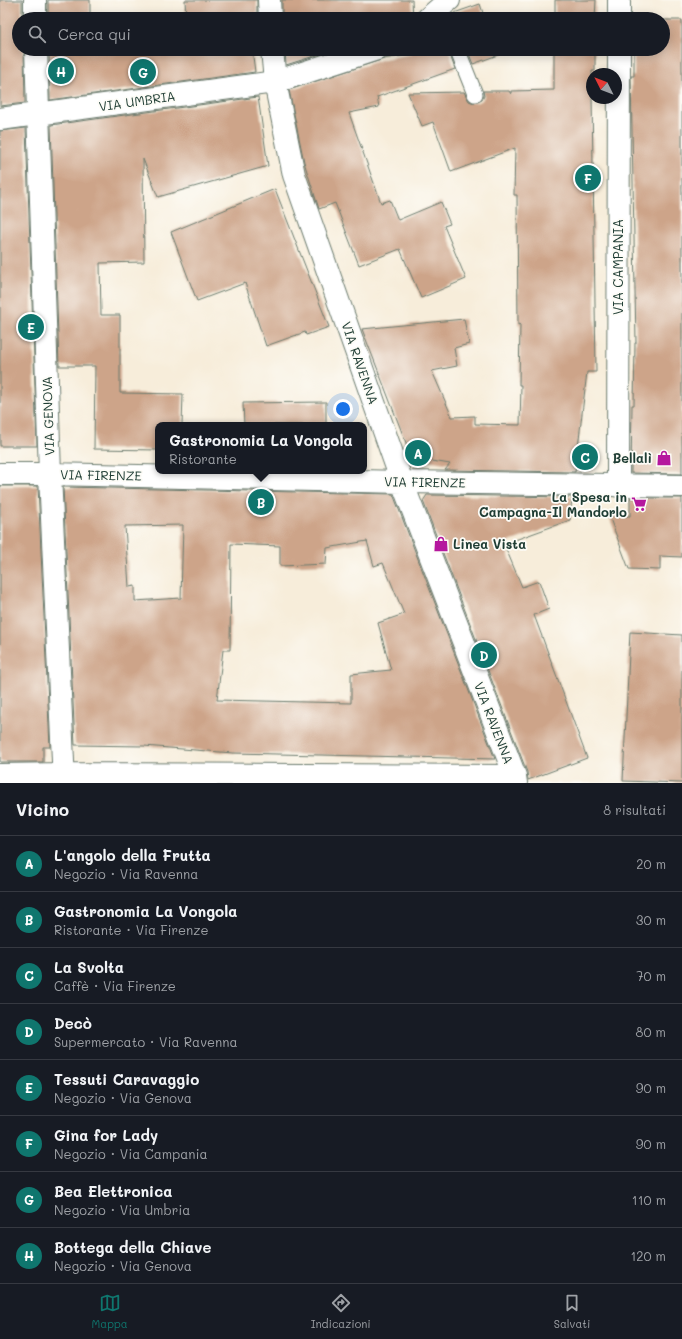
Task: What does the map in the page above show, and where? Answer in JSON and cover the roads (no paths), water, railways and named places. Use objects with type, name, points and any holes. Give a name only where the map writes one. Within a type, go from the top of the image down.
[{"type":"street","points":[[35,0],[35,12]]},
{"type":"street","points":[[269,0],[270,12]]},
{"type":"street","points":[[619,0],[619,12]]},
{"type":"street","name":"VIA GENOVA","points":[[36,56],[50,474],[64,778]]},
{"type":"street","name":"VIA RAVENNA","points":[[272,56],[274,82],[294,175],[402,482],[515,780]]},
{"type":"street","name":"VIA UMBRIA","points":[[0,119],[274,82],[356,56]]},
{"type":"street","name":"VIA CAMPANIA","points":[[618,486],[619,56]]},
{"type":"street","name":"VIA FIRENZE","points":[[0,474],[682,486]]},
{"type":"street","points":[[0,775],[64,778],[515,780]]},
{"type":"lane","points":[[460,56],[475,94]]},
{"type":"place","name":"Bottega della Chiave","points":[[61,71]]},
{"type":"place","name":"Bea Elettronica","points":[[143,72]]},
{"type":"place","name":"Gina for Lady","points":[[588,178]]},
{"type":"place","name":"Tessuti Caravaggio","points":[[31,327]]},
{"type":"place","name":"L'angolo della Frutta","points":[[418,453]]},
{"type":"place","name":"La Svolta","points":[[585,457]]},
{"type":"place","name":"Bellalì","points":[[664,458]]},
{"type":"place","name":"Gastronomia La Vongola","points":[[261,502]]},
{"type":"place","name":"La Spesa in Campagna-Il Mandorlo","points":[[639,504]]},
{"type":"place","name":"Linea Vista","points":[[441,544]]},
{"type":"place","name":"Decò","points":[[484,655]]}]
